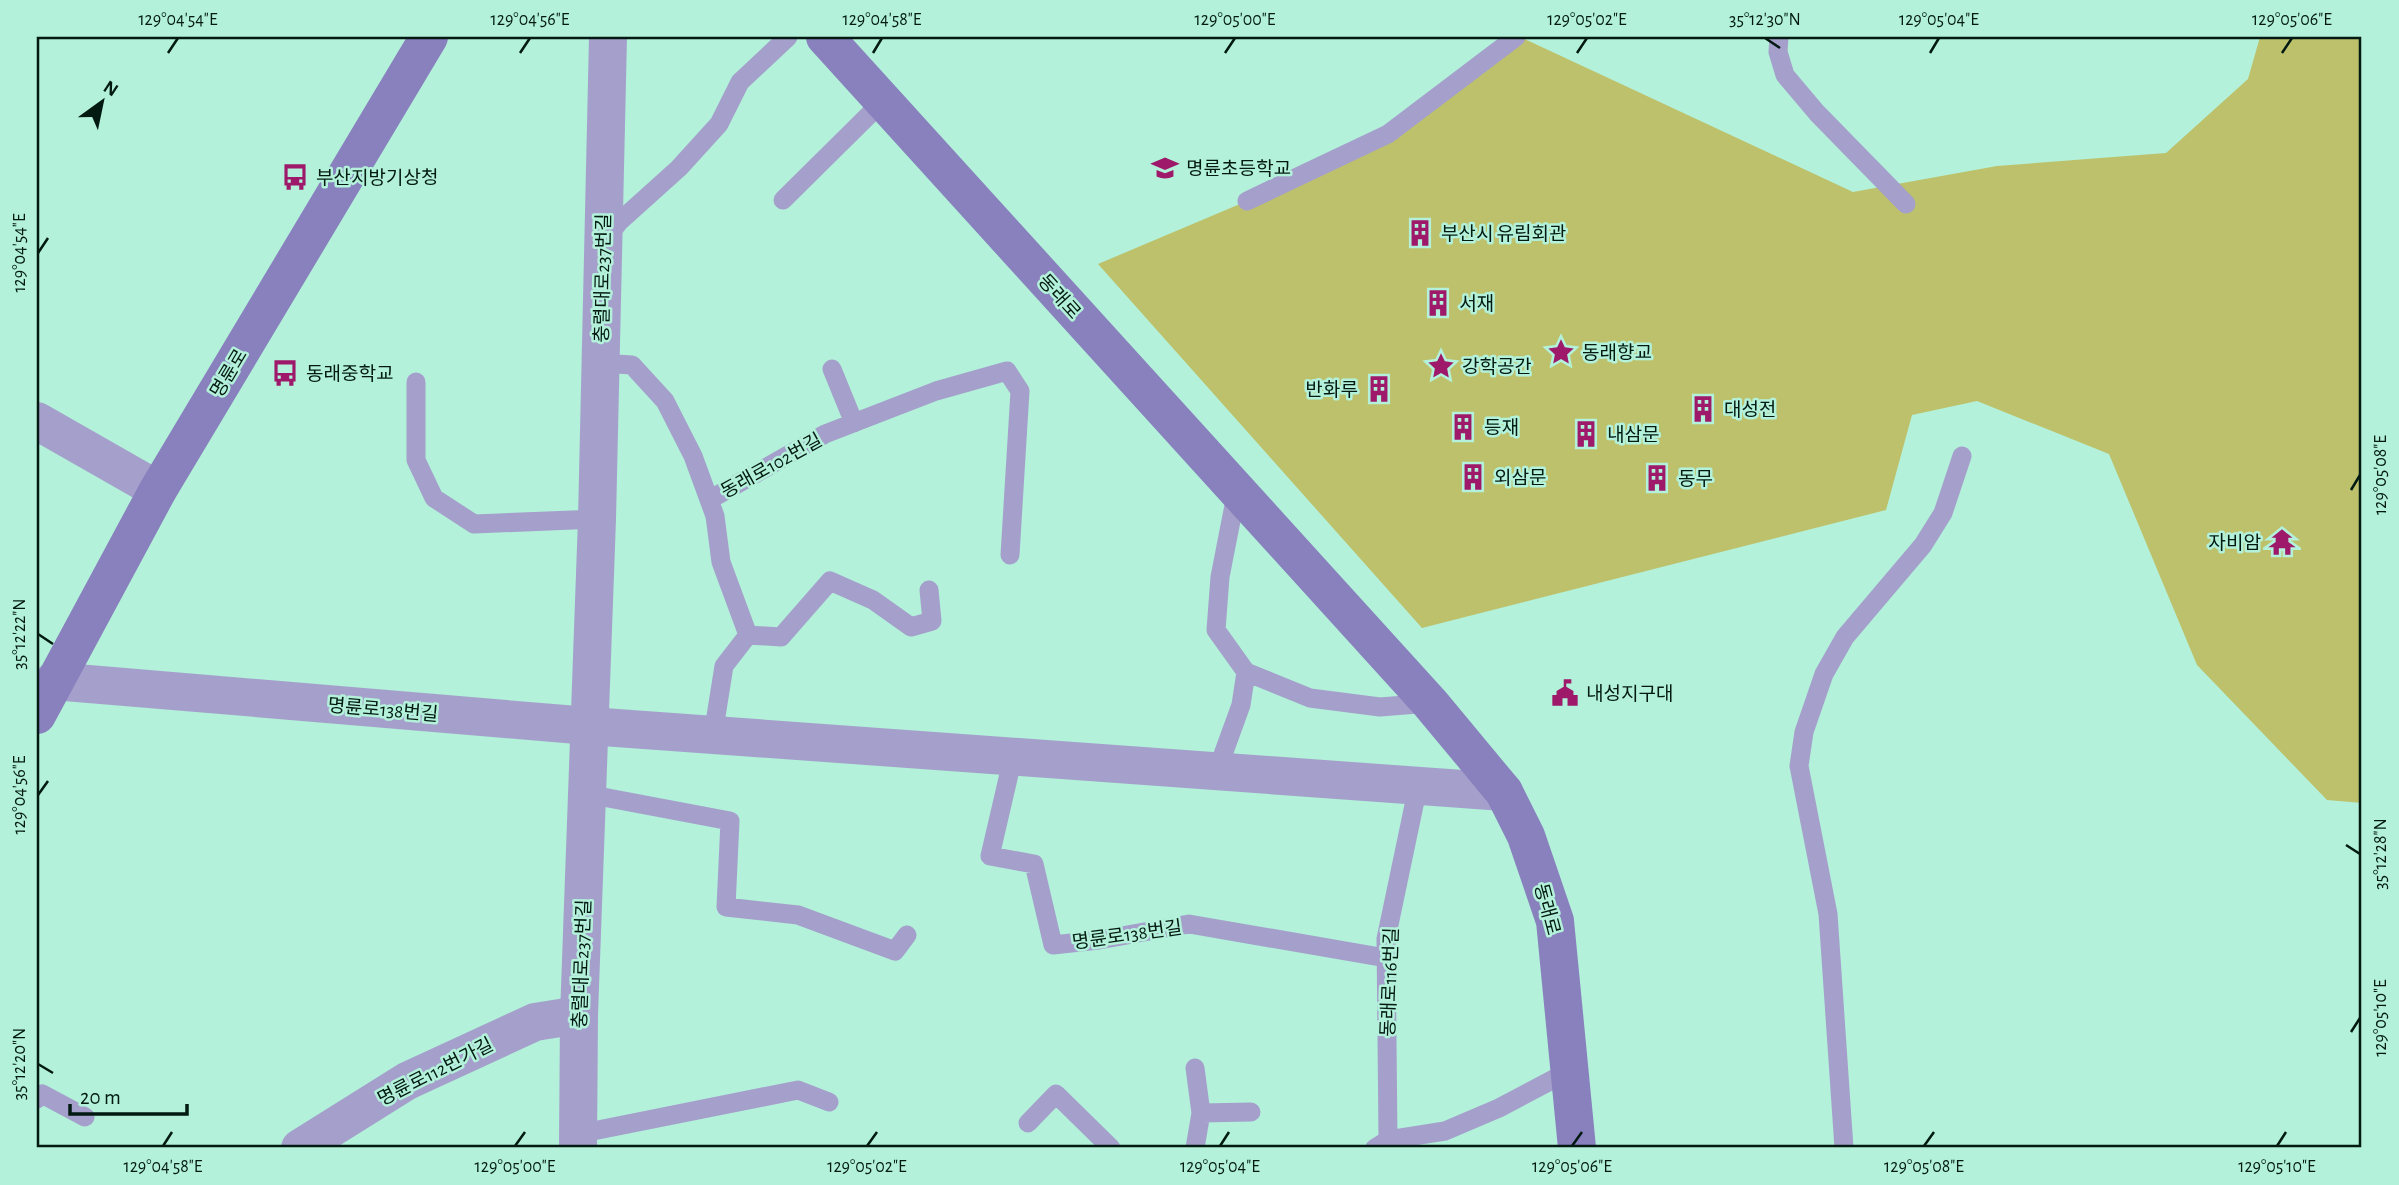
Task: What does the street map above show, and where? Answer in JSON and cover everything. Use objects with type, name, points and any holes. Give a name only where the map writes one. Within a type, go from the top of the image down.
[{"type":"main road","name":"명륜로","points":[[37,715],[158,490],[429,37]]},
{"type":"main road","name":"동래로","points":[[825,37],[1430,703],[1504,792],[1526,836],[1555,921],[1577,1148]]},
{"type":"street","name":"충렬대로237번길","points":[[584,1143],[579,1015],[597,519],[608,37]]},
{"type":"street","points":[[37,421],[158,490]]},
{"type":"street","name":"명륜로138번길","points":[[53,681],[589,726],[1504,792]]},
{"type":"street","name":"명륜로112번가길","points":[[300,1148],[407,1081],[535,1022],[579,1015]]},
{"type":"lane","points":[[603,242],[619,222],[679,168],[719,124],[740,82],[788,37]]},
{"type":"lane","points":[[1248,201],[1388,134],[1516,37]]},
{"type":"lane","points":[[1779,37],[1778,52],[1785,75],[1817,113],[1906,204]]},
{"type":"lane","points":[[783,200],[883,101]]},
{"type":"lane","name":"동래로102번길","points":[[600,363],[632,365],[665,401],[693,456],[709,500],[825,434],[936,391],[1007,371],[1020,391],[1010,555]]},
{"type":"lane","points":[[832,369],[854,423]]},
{"type":"lane","points":[[416,382],[416,460],[434,498],[474,524],[597,519]]},
{"type":"lane","points":[[1844,1148],[1828,914],[1799,766],[1804,732],[1824,674],[1845,637],[1923,545],[1943,513],[1962,456]]},
{"type":"lane","points":[[1237,490],[1220,577],[1216,630],[1245,672],[1310,698],[1380,707],[1430,703]]},
{"type":"lane","points":[[709,500],[715,516],[721,562],[748,635]]},
{"type":"lane","points":[[748,635],[781,637],[830,582],[873,600],[911,627],[932,621],[929,590]]},
{"type":"lane","points":[[713,735],[724,666],[748,635]]},
{"type":"lane","points":[[1217,771],[1241,705],[1245,672]]},
{"type":"lane","name":"명륜로138번길","points":[[1013,757],[990,856],[1034,864],[1053,945],[1189,924],[1386,958]]},
{"type":"lane","name":"동래로116번길","points":[[1415,785],[1386,939],[1382,1144],[1445,1131],[1499,1108],[1569,1071]]},
{"type":"lane","points":[[587,794],[730,821],[726,907],[798,915],[895,951],[907,935]]},
{"type":"lane","points":[[1189,1147],[1201,1113],[1195,1068]]},
{"type":"lane","name":"충렬대로237번길","points":[[584,1143],[798,1090],[830,1102]]},
{"type":"lane","points":[[37,1099],[42,1094],[85,1117]]},
{"type":"lane","points":[[1028,1124],[1056,1094],[1111,1148]]},
{"type":"lane","points":[[1201,1113],[1251,1112]]},
{"type":"green space","points":[[1520,37],[1853,192],[1997,166],[2166,153],[2248,79],[2260,37],[2362,37],[2362,803],[2327,800],[2197,665],[2109,454],[1977,401],[1912,415],[1886,510],[1422,628],[1098,264],[1247,201],[1388,134]]},
{"type":"place","name":"명륜초등학교","points":[[1165,168]]},
{"type":"place","name":"부산지방기상청","points":[[295,177]]},
{"type":"place","name":"부산시 유림회관","points":[[1420,233]]},
{"type":"place","name":"서재","points":[[1438,303]]},
{"type":"place","name":"동래향교","points":[[1561,352]]},
{"type":"place","name":"강학공간","points":[[1441,366]]},
{"type":"place","name":"동래중학교","points":[[285,373]]},
{"type":"place","name":"반화루","points":[[1379,389]]},
{"type":"place","name":"대성전","points":[[1703,409]]},
{"type":"place","name":"등재","points":[[1463,427]]},
{"type":"place","name":"내삼문","points":[[1586,434]]},
{"type":"place","name":"외삼문","points":[[1473,477]]},
{"type":"place","name":"동무","points":[[1657,478]]},
{"type":"place","name":"자비암","points":[[2282,542]]},
{"type":"place","name":"내성지구대","points":[[1565,693]]}]
